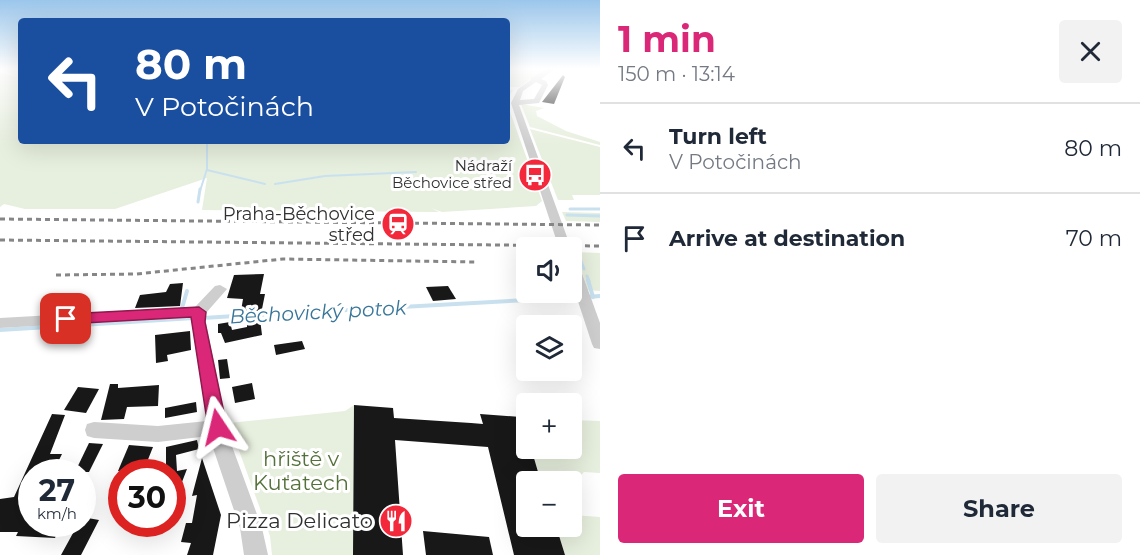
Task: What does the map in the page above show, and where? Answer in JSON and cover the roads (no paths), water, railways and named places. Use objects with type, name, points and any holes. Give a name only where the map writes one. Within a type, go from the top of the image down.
[{"type":"street","points":[[518,94],[515,103],[561,237]]},
{"type":"street","points":[[515,103],[536,101],[540,94]]},
{"type":"street","points":[[0,323],[198,317],[220,290]]},
{"type":"street","points":[[582,293],[600,344]]},
{"type":"street","points":[[198,317],[219,438],[256,543],[256,555]]},
{"type":"street","points":[[94,430],[158,434],[218,427]]},
{"type":"waterway","points":[[200,191],[207,169],[207,144]]},
{"type":"waterway","points":[[207,170],[265,184]]},
{"type":"waterway","points":[[275,184],[325,176],[416,172]]},
{"type":"waterway","points":[[198,202],[200,189]]},
{"type":"waterway","points":[[570,209],[600,209]]},
{"type":"waterway","points":[[567,215],[600,216]]},
{"type":"waterway","points":[[582,264],[584,269]]},
{"type":"waterway","points":[[587,276],[589,281]]},
{"type":"waterway","points":[[588,280],[593,297]]},
{"type":"waterway","points":[[182,308],[187,291]]},
{"type":"waterway","name":"Běchovický potok","points":[[593,297],[600,296]]},
{"type":"waterway","name":"Běchovický potok","points":[[587,297],[593,297]]},
{"type":"waterway","name":"Běchovický potok","points":[[257,315],[516,301]]},
{"type":"waterway","name":"Běchovický potok","points":[[203,318],[251,315]]},
{"type":"waterway","name":"Běchovický potok","points":[[0,330],[194,318]]},
{"type":"railway","points":[[0,219],[600,225]]},
{"type":"railway","points":[[0,240],[600,246]]},
{"type":"railway","points":[[56,275],[136,274],[283,259],[476,262]]},
{"type":"place","name":"Nádraží Běchovice střed","points":[[535,175]]},
{"type":"place","name":"Praha-Běchovice střed","points":[[398,224]]},
{"type":"place","name":"Pizza Delicato","points":[[396,521]]},
{"type":"park label","name":"hřiště v Kuťatech","points":[[301,471]]}]
